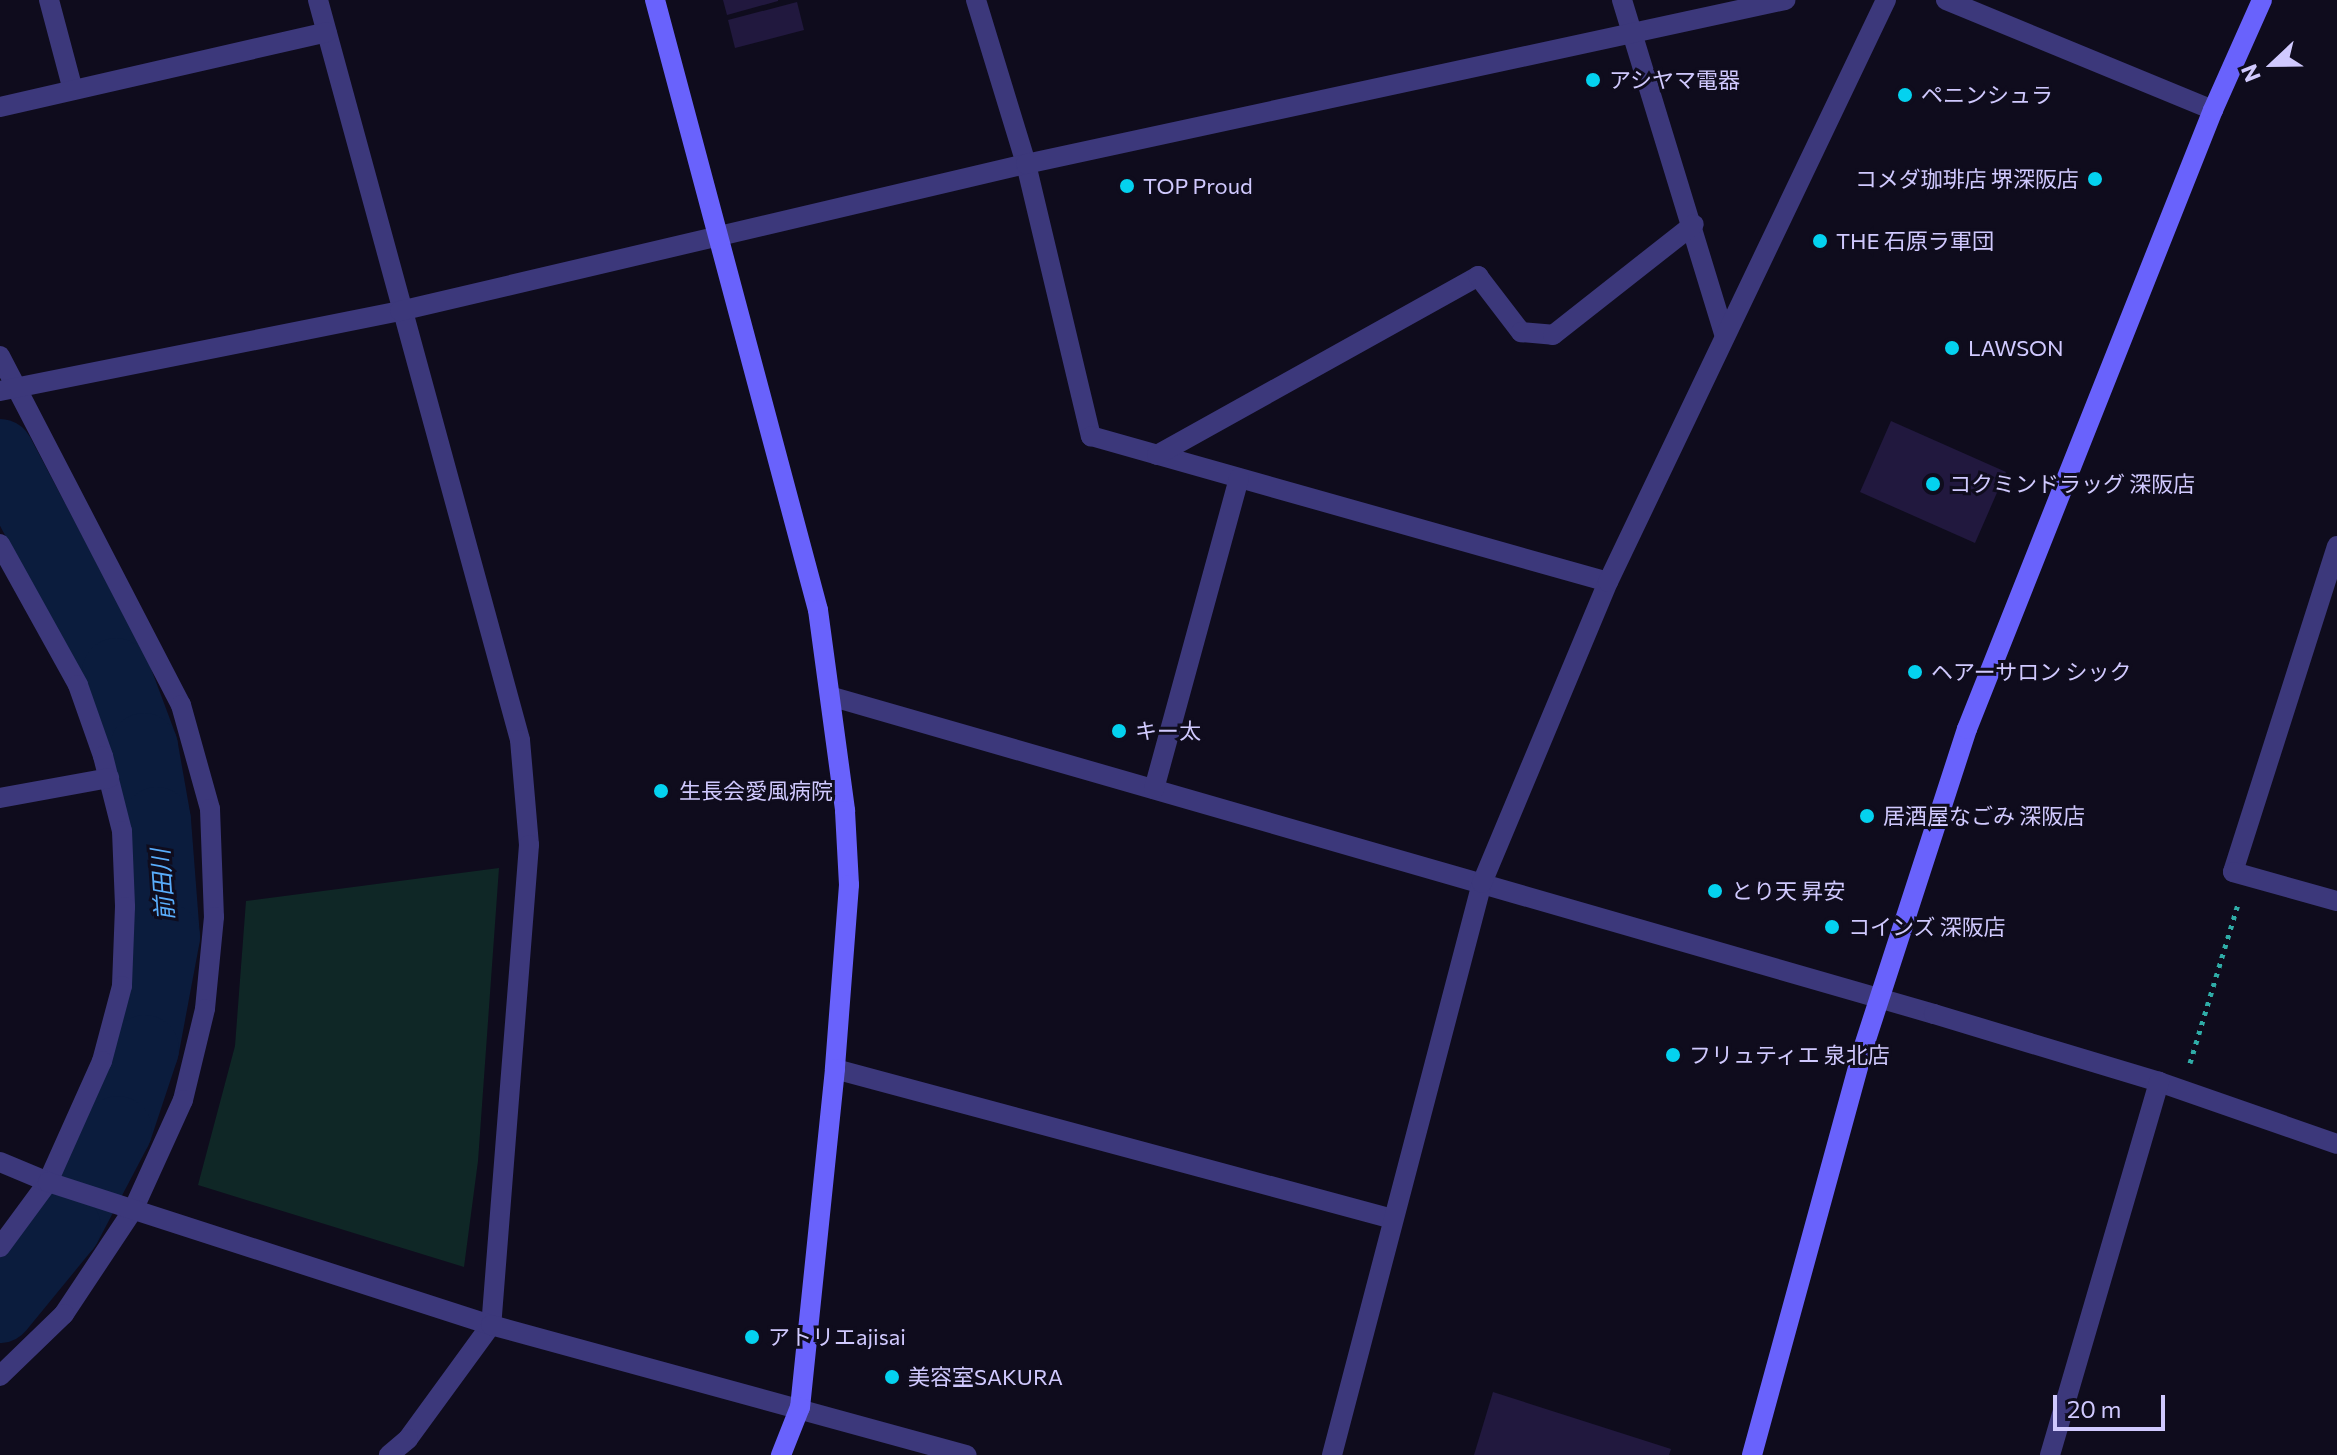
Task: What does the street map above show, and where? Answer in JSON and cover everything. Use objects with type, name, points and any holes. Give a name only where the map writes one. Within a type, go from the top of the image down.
[{"type":"street","points":[[49,0],[73,90]]},
{"type":"street","points":[[318,0],[400,311],[520,740],[529,845],[491,1325],[408,1439],[389,1455]]},
{"type":"street","points":[[655,0],[818,610],[833,697],[849,885],[835,1069],[800,1407],[781,1455]]},
{"type":"street","points":[[976,0],[1026,164],[1091,436],[1608,582]]},
{"type":"street","points":[[1622,0],[1630,35],[1694,224],[1725,336]]},
{"type":"street","points":[[10,389],[400,311],[719,240],[1026,164],[1785,0]]},
{"type":"street","points":[[1332,1455],[1482,883],[1608,582],[1886,0]]},
{"type":"street","points":[[1946,0],[2213,110]]},
{"type":"street","points":[[1752,1455],[1880,998],[1967,729],[2213,110],[2262,0]]},
{"type":"street","points":[[0,107],[327,32]]},
{"type":"street","points":[[1157,455],[1478,276],[1521,332],[1553,335],[1694,224]]},
{"type":"street","points":[[0,356],[10,389],[181,705],[210,809],[214,917],[205,1009],[183,1100],[133,1210],[64,1314],[0,1376]]},
{"type":"street","points":[[1154,789],[1239,478]]},
{"type":"street","points":[[0,544],[78,685],[109,778],[122,831],[122,986],[102,1061],[48,1182],[0,1247]]},
{"type":"street","points":[[2337,546],[2233,872],[2337,901]]},
{"type":"street","points":[[833,697],[1880,998],[2159,1082],[2337,1144]]},
{"type":"street","points":[[0,798],[109,778]]},
{"type":"street","points":[[835,1069],[1393,1219]]},
{"type":"street","points":[[2050,1455],[2159,1082]]},
{"type":"street","points":[[0,1162],[48,1182],[491,1325],[967,1455]]},
{"type":"path","points":[[2181,1091],[2247,876]]},
{"type":"green space","points":[[499,868],[478,1161],[464,1267],[198,1185],[235,1046],[246,901]]},
{"type":"building","points":[[723,0],[778,0],[778,1],[727,15]]},
{"type":"building","points":[[797,2],[804,30],[735,48],[728,20]]},
{"type":"building","points":[[1891,421],[2006,472],[1975,543],[1860,492]]},
{"type":"building","points":[[1493,1392],[1671,1449],[1669,1455],[1474,1455]]},
{"type":"waterway","name":"前田川","points":[[0,453],[116,672],[144,747],[157,821],[166,937],[145,1049],[118,1130],[67,1227],[0,1309]]},
{"type":"place","name":"アシヤマ電器","points":[[1593,80]]},
{"type":"place","name":"ペニンシュラ","points":[[1905,95]]},
{"type":"place","name":"コメダ珈琲店 堺深阪店","points":[[2095,179]]},
{"type":"place","name":"TOP Proud","points":[[1127,186]]},
{"type":"place","name":"THE 石原ラ軍団","points":[[1820,241]]},
{"type":"place","name":"LAWSON","points":[[1952,348]]},
{"type":"place","name":"コクミンドラッグ 深阪店","points":[[1933,484]]},
{"type":"place","name":"ヘアーサロン シック","points":[[1915,672]]},
{"type":"place","name":"キー太","points":[[1119,731]]},
{"type":"place","name":"生長会愛風病院","points":[[661,791]]},
{"type":"place","name":"居酒屋なごみ 深阪店","points":[[1867,816]]},
{"type":"place","name":"とり天 昇安","points":[[1715,891]]},
{"type":"place","name":"コインズ 深阪店","points":[[1832,927]]},
{"type":"place","name":"フリュティエ 泉北店","points":[[1673,1055]]},
{"type":"place","name":"アトリエajisai","points":[[752,1337]]},
{"type":"place","name":"美容室SAKURA","points":[[892,1377]]}]
